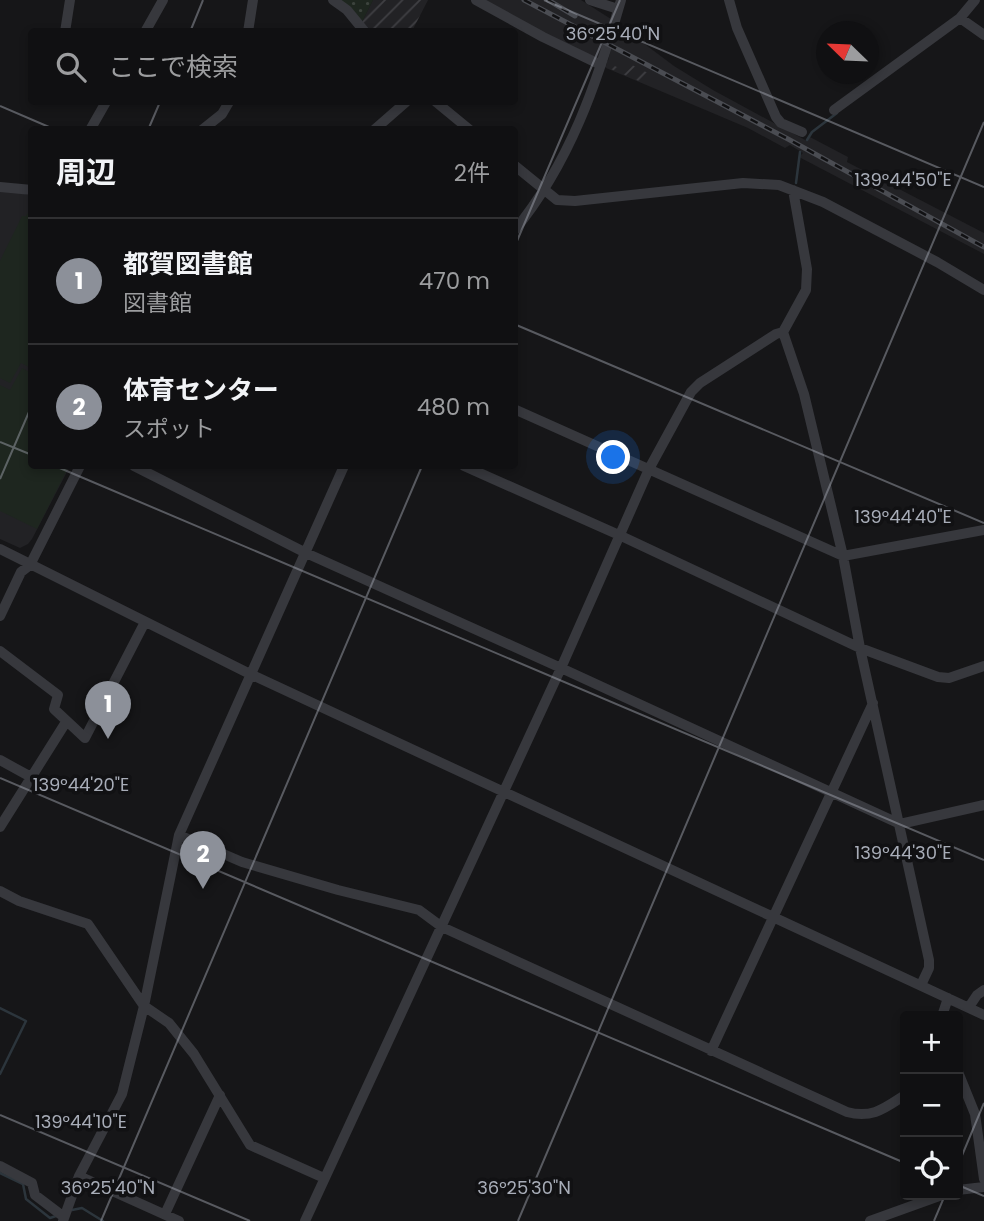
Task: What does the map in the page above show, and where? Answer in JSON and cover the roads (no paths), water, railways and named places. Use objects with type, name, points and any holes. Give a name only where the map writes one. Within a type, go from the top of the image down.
[{"type":"street","points":[[66,28],[70,0]]},
{"type":"street","points":[[147,28],[163,0]]},
{"type":"street","points":[[249,28],[253,0]]},
{"type":"street","points":[[332,0],[347,10],[362,28]]},
{"type":"street","points":[[476,0],[601,65]]},
{"type":"street","points":[[518,226],[545,191],[583,114],[620,5],[590,0]]},
{"type":"street","points":[[729,0],[737,28],[776,117],[782,123],[802,132]]},
{"type":"street","points":[[834,110],[960,18],[975,0]]},
{"type":"street","points":[[960,18],[984,35]]},
{"type":"street","points":[[514,28],[519,24]]},
{"type":"street","points":[[92,126],[104,105]]},
{"type":"street","points":[[207,126],[222,114],[227,105]]},
{"type":"street","points":[[379,126],[403,105]]},
{"type":"street","points":[[440,105],[465,126]]},
{"type":"street","points":[[518,168],[557,200],[575,201],[743,183],[768,184],[793,190],[823,202],[925,255],[984,290]]},
{"type":"street","points":[[0,187],[28,190]]},
{"type":"street","points":[[304,1221],[561,668],[649,469],[691,392],[700,383],[783,332],[806,290],[807,269],[793,190]]},
{"type":"street","points":[[783,332],[804,394],[843,556],[860,648],[929,960],[929,968],[921,985]]},
{"type":"street","points":[[518,411],[843,556],[984,530]]},
{"type":"street","points":[[0,616],[21,572],[30,565],[78,469]]},
{"type":"street","points":[[140,469],[306,553],[900,824],[984,805]]},
{"type":"street","points":[[0,1166],[32,1183],[34,1195],[64,1219],[79,1176],[122,1094],[144,1006],[179,835],[343,469]]},
{"type":"street","points":[[471,469],[860,648],[938,677],[949,678],[984,666]]},
{"type":"street","points":[[0,549],[250,674],[984,1015]]},
{"type":"street","points":[[0,651],[58,695],[54,709],[85,738],[145,622]]},
{"type":"street","points":[[711,1051],[873,703]]},
{"type":"street","points":[[0,827],[65,722]]},
{"type":"street","points":[[0,760],[32,776]]},
{"type":"street","points":[[179,835],[261,867],[419,910],[442,927],[847,1112],[860,1116],[872,1115],[900,1098]]},
{"type":"street","points":[[0,891],[19,901],[88,924],[144,1006],[169,1023],[220,1095],[250,1145],[324,1178]]},
{"type":"street","points":[[969,1007],[984,990]]},
{"type":"street","points":[[944,1011],[948,998]]},
{"type":"street","points":[[959,1074],[975,1114],[984,1180]]},
{"type":"street","points":[[165,1214],[220,1095]]},
{"type":"street","points":[[79,1176],[179,1221]]},
{"type":"street","points":[[963,1189],[984,1187]]},
{"type":"street","points":[[870,1221],[928,1200]]},
{"type":"waterway","points":[[807,140],[812,132],[837,113]]},
{"type":"waterway","points":[[796,183],[800,152]]},
{"type":"waterway","points":[[0,1008],[26,1021],[0,1074]]},
{"type":"waterway","points":[[0,1173],[23,1184],[26,1199],[50,1218],[56,1216]]},
{"type":"waterway","points":[[72,1210],[82,1208],[103,1221]]},
{"type":"railway","points":[[524,0],[788,139],[984,247]]},
{"type":"railway","points":[[548,0],[575,16]]},
{"type":"place","name":"都賀図書館","points":[[108,739]]},
{"type":"place","name":"体育センター","points":[[203,889]]}]
